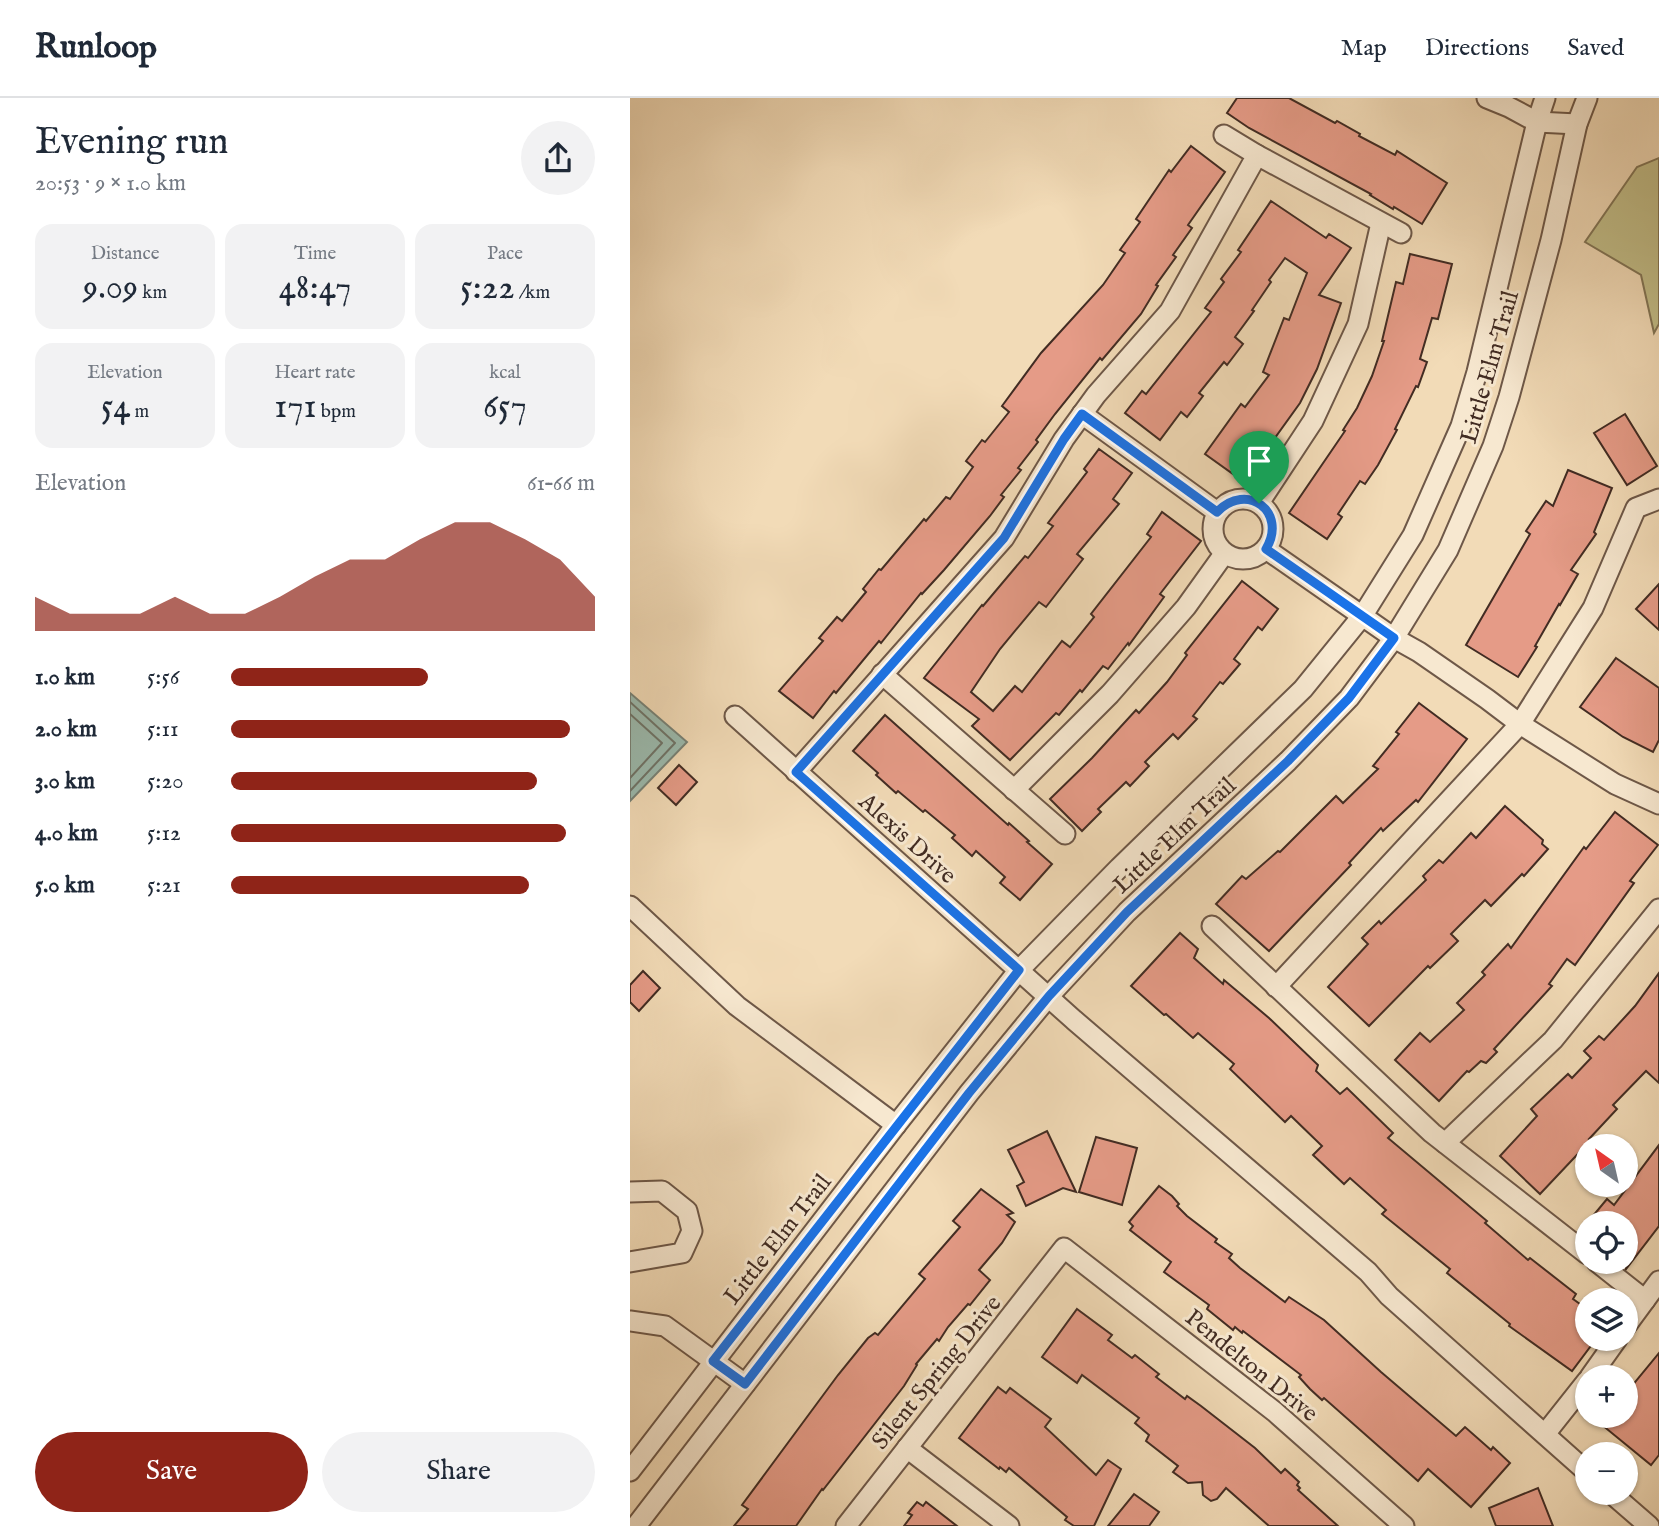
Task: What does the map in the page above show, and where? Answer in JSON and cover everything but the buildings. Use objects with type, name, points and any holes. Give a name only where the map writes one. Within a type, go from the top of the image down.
[{"type":"street","points":[[1487,98],[1537,122],[1577,124]]},
{"type":"street","name":"Little Elm Trail","points":[[630,1471],[1019,970],[1119,868],[1303,689],[1363,615],[1413,535],[1461,426],[1477,372],[1545,98]]},
{"type":"street","name":"Little Elm Trail","points":[[636,1526],[969,1093],[1049,996],[1127,912],[1288,761],[1349,698],[1394,638],[1448,550],[1493,446],[1509,397],[1551,240],[1577,124],[1587,98]]},
{"type":"street","points":[[1224,135],[1401,233]]},
{"type":"street","points":[[796,772],[1004,538],[1082,414],[1170,311],[1257,155]]},
{"type":"street","points":[[1259,503],[1313,421],[1358,324],[1381,223]]},
{"type":"street","points":[[1082,414],[1217,512]]},
{"type":"street","points":[[1241,499],[1259,503],[1267,510],[1273,530],[1266,549],[1250,559],[1232,558],[1224,554],[1213,539],[1213,521],[1217,512],[1232,501],[1241,499]]},
{"type":"street","points":[[1276,986],[1520,724],[1593,608],[1636,508],[1659,499]]},
{"type":"street","points":[[1266,549],[1520,724],[1615,784],[1659,804]]},
{"type":"street","points":[[1014,790],[1110,694],[1186,607],[1224,554]]},
{"type":"street","points":[[882,674],[1065,834]]},
{"type":"street","name":"Alexis Drive","points":[[735,716],[1019,970],[1368,1272],[1388,1296],[1575,1461]]},
{"type":"street","points":[[630,906],[737,1006],[896,1125]]},
{"type":"street","points":[[1445,1143],[1553,1040],[1659,909]]},
{"type":"street","points":[[1212,926],[1445,1143],[1575,1245]]},
{"type":"street","points":[[630,1192],[662,1192],[687,1211],[692,1231],[682,1253],[630,1262]]},
{"type":"street","name":"Silent Spring Drive","points":[[846,1526],[1064,1248]]},
{"type":"street","name":"Pendelton Drive","points":[[1064,1248],[1275,1412],[1405,1526]]},
{"type":"street","points":[[1612,1274],[1645,1300]]},
{"type":"street","points":[[1638,1310],[1659,1281]]},
{"type":"street","points":[[630,1321],[665,1326],[745,1384]]},
{"type":"street","points":[[1545,1434],[1575,1396]]},
{"type":"street","points":[[906,1448],[1009,1526]]},
{"type":"street","points":[[1625,1505],[1649,1526]]},
{"type":"shaded area","points":[[1659,158],[1659,324],[1654,333],[1641,275],[1585,242],[1637,167]]},
{"type":"water","points":[[630,693],[687,742],[630,801]]},
{"type":"route","points":[[1082,414],[1217,512],[1224,505],[1241,499],[1259,503],[1272,519],[1271,540],[1266,549],[1394,638],[1349,698],[1288,761],[1127,912],[1049,996],[969,1093],[745,1384],[713,1361],[1019,970],[796,772],[1004,538],[1082,414]]}]
